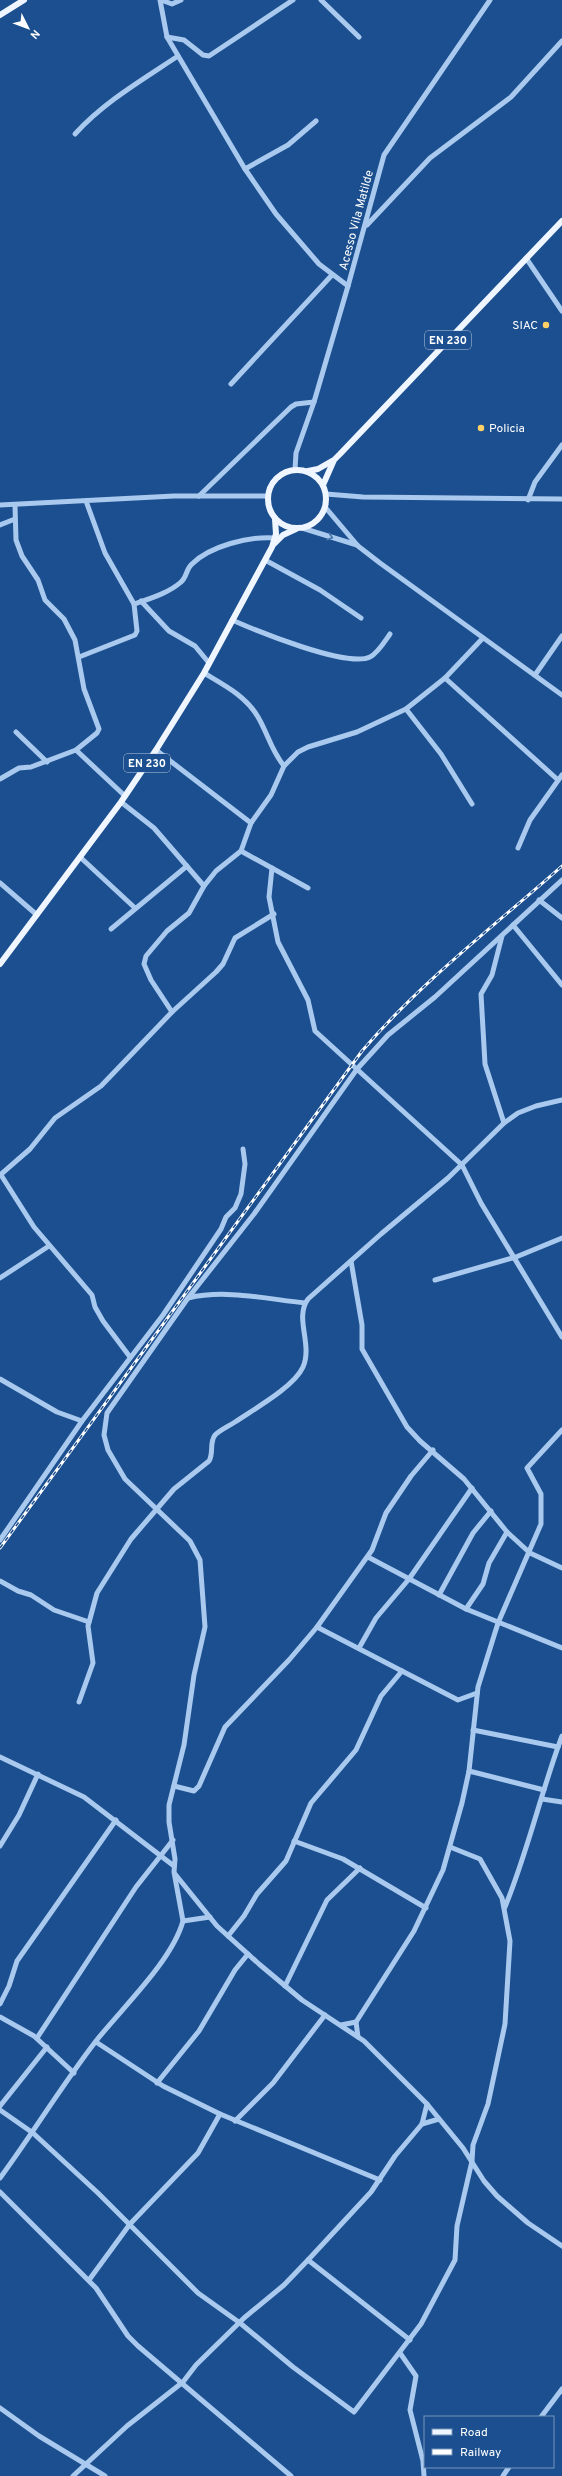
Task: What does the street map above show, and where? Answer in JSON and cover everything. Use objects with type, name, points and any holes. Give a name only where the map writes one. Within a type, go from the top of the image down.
[{"type":"main road","points":[[0,15],[24,0]]},
{"type":"main road","name":"EN 230","points":[[308,472],[318,469],[334,460],[562,221]]},
{"type":"main road","name":"EN 230","points":[[323,485],[334,460]]},
{"type":"main road","points":[[295,470],[308,472],[317,478],[323,485],[326,494],[326,506],[320,517],[312,524],[300,528],[281,524],[270,512],[267,496],[270,486],[277,477],[286,472],[295,470]]},
{"type":"main road","name":"EN 230","points":[[0,964],[121,802],[156,750],[204,673],[272,547],[275,538],[275,519]]},
{"type":"main road","name":"EN 230","points":[[272,547],[283,536],[300,528]]},
{"type":"street","points":[[160,0],[172,4],[181,0]]},
{"type":"street","points":[[160,0],[168,37],[245,169],[276,214],[319,264],[348,286]]},
{"type":"street","points":[[168,37],[184,40],[203,55],[209,56],[293,0]]},
{"type":"street","points":[[321,0],[358,37]]},
{"type":"street","name":"Acesso Vila Matilde","points":[[295,470],[296,454],[314,402],[387,150],[490,0]]},
{"type":"street","points":[[366,225],[430,158],[511,97],[562,41]]},
{"type":"street","points":[[75,134],[89,118],[178,56]]},
{"type":"street","points":[[245,169],[294,141],[316,121]]},
{"type":"street","points":[[526,258],[562,311]]},
{"type":"street","points":[[231,384],[332,275]]},
{"type":"street","points":[[199,496],[291,407],[296,404],[314,402]]},
{"type":"street","points":[[528,500],[535,482],[562,445]]},
{"type":"street","points":[[326,494],[528,500],[562,499]]},
{"type":"street","points":[[0,506],[174,496],[267,496]]},
{"type":"street","points":[[79,657],[135,635],[137,631],[134,604],[105,553],[86,501]]},
{"type":"street","points":[[0,779],[19,768],[31,767],[47,762],[76,750],[97,733],[99,729],[84,689],[75,640],[69,626],[45,600],[38,580],[22,556],[16,540],[15,506]]},
{"type":"street","points":[[326,506],[358,546],[562,695]]},
{"type":"street","points":[[0,525],[15,519]]},
{"type":"street","points":[[300,528],[358,546]]},
{"type":"street","points":[[134,604],[172,589],[182,582],[190,566],[206,554],[247,540],[275,538]]},
{"type":"street","points":[[265,560],[320,590],[360,618]]},
{"type":"street","points":[[141,601],[169,631],[195,646],[209,664]]},
{"type":"street","points":[[232,620],[284,642],[356,659],[369,657],[390,634]]},
{"type":"street","points":[[535,675],[562,636]]},
{"type":"street","points":[[172,1012],[150,980],[144,960],[168,931],[189,913],[204,886],[216,871],[240,851],[251,823],[271,795],[284,766],[298,752],[308,747],[357,732],[406,709],[445,678],[483,638]]},
{"type":"street","points":[[204,673],[242,696],[252,707],[259,718],[273,753],[284,766]]},
{"type":"street","points":[[445,678],[558,780]]},
{"type":"street","points":[[406,709],[441,754],[472,804]]},
{"type":"street","points":[[16,732],[47,762]]},
{"type":"street","points":[[76,750],[125,796]]},
{"type":"street","points":[[156,750],[251,823]]},
{"type":"street","points":[[518,848],[530,820],[562,775]]},
{"type":"street","points":[[121,802],[154,828],[204,886]]},
{"type":"street","points":[[240,851],[308,888]]},
{"type":"street","points":[[80,857],[135,908]]},
{"type":"street","points":[[110,929],[187,866]]},
{"type":"street","points":[[272,868],[269,892],[280,948],[308,1000],[315,1031],[462,1165],[481,1203],[516,1257],[562,1337]]},
{"type":"street","points":[[0,2178],[96,2042],[158,1966],[181,1928],[182,1921],[174,1872],[173,1840],[169,1822],[169,1805],[184,1745],[206,1617],[200,1560],[196,1549],[125,1479],[108,1450],[104,1434],[107,1413],[188,1298],[254,1214],[357,1069],[388,1035],[435,997],[562,880]]},
{"type":"street","points":[[0,883],[37,914]]},
{"type":"street","points":[[539,900],[562,918]]},
{"type":"street","points":[[130,1357],[103,1321],[95,1307],[92,1295],[48,1246],[0,1175],[30,1149],[55,1118],[101,1086],[172,1012],[223,964],[235,938],[274,914]]},
{"type":"street","points":[[513,925],[562,985]]},
{"type":"street","points":[[502,935],[492,975],[481,994],[485,1064],[504,1123]]},
{"type":"street","points":[[79,1702],[93,1663],[89,1622],[97,1593],[131,1539],[174,1489],[209,1462],[216,1434],[261,1404],[298,1374],[303,1366],[307,1345],[303,1320],[305,1303],[314,1292],[462,1165],[504,1123],[518,1113],[536,1106],[562,1100]]},
{"type":"street","points":[[0,1540],[82,1421],[163,1315],[221,1229],[226,1217],[238,1204],[244,1170],[243,1149]]},
{"type":"street","points":[[435,1280],[516,1257],[562,1238]]},
{"type":"street","points":[[0,1278],[48,1246]]},
{"type":"street","points":[[351,1260],[362,1325],[362,1349],[408,1427],[472,1488],[507,1532],[530,1553],[562,1568]]},
{"type":"street","points":[[188,1298],[204,1294],[219,1294],[305,1303]]},
{"type":"street","points":[[0,1379],[57,1412],[82,1421]]},
{"type":"street","points":[[358,2037],[356,2022],[402,1953],[426,1908],[443,1870],[469,1771],[477,1693],[498,1623],[540,1528],[542,1500],[527,1468],[562,1430]]},
{"type":"street","points":[[174,1786],[194,1791],[199,1786],[225,1727],[289,1660],[317,1627],[368,1557],[375,1545],[386,1513],[411,1476],[433,1450]]},
{"type":"street","points":[[359,1648],[376,1618],[409,1578],[472,1488]]},
{"type":"street","points":[[439,1595],[473,1533],[491,1511]]},
{"type":"street","points":[[466,1609],[484,1584],[489,1563],[507,1532]]},
{"type":"street","points":[[368,1557],[466,1609],[562,1648]]},
{"type":"street","points":[[0,1581],[31,1595],[54,1610],[89,1622]]},
{"type":"street","points":[[317,1627],[458,1700],[477,1693]]},
{"type":"street","points":[[228,1936],[244,1916],[257,1894],[286,1861],[314,1798],[356,1750],[381,1696],[402,1671]]},
{"type":"street","points":[[473,1730],[558,1747]]},
{"type":"street","points":[[505,1908],[518,1876],[562,1736]]},
{"type":"street","points":[[0,1756],[84,1797],[116,1820],[174,1866]]},
{"type":"street","points":[[469,1771],[544,1790]]},
{"type":"street","points":[[0,1846],[19,1815],[38,1774]]},
{"type":"street","points":[[542,1799],[562,1802]]},
{"type":"street","points":[[0,2004],[9,1986],[17,1961],[116,1820]]},
{"type":"street","points":[[37,2038],[136,1887],[173,1840]]},
{"type":"street","points":[[294,1841],[360,1868],[426,1908]]},
{"type":"street","points":[[0,2110],[33,2133],[130,2224],[198,2293],[240,2323],[293,2367],[354,2412],[410,2340],[428,2311],[455,2260],[457,2226],[472,2161],[473,2145],[488,2104],[507,2009],[507,1967],[510,1941],[505,1908],[498,1889],[480,1859],[450,1847]]},
{"type":"street","points":[[285,1986],[327,1900],[360,1868]]},
{"type":"street","points":[[174,1872],[210,1917],[248,1954],[285,1986],[358,2037],[427,2104],[472,2161],[484,2181],[511,2209],[562,2246]]},
{"type":"street","points":[[182,1921],[210,1917]]},
{"type":"street","points":[[157,2083],[196,2035],[235,1970],[248,1954]]},
{"type":"street","points":[[235,2121],[273,2083],[325,2015]]},
{"type":"street","points":[[0,2017],[37,2038],[74,2073]]},
{"type":"street","points":[[341,2025],[356,2022]]},
{"type":"street","points":[[96,2042],[157,2083],[220,2114],[380,2180]]},
{"type":"street","points":[[0,2106],[47,2047]]},
{"type":"street","points":[[73,2476],[127,2426],[183,2382],[196,2365],[308,2260],[334,2230],[364,2201],[380,2180],[395,2156],[422,2124],[427,2104]]},
{"type":"street","points":[[89,2280],[130,2224],[198,2153],[220,2114]]},
{"type":"street","points":[[422,2124],[439,2119]]},
{"type":"street","points":[[0,2192],[89,2280],[103,2296],[128,2336],[291,2476]]},
{"type":"street","points":[[308,2260],[410,2340]]},
{"type":"street","points":[[400,2353],[416,2376],[410,2410],[423,2461],[424,2476]]},
{"type":"street","points":[[542,2416],[562,2389]]},
{"type":"street","points":[[0,2408],[39,2436],[105,2476]]},
{"type":"railway","points":[[0,1548],[362,1051],[433,978],[562,866]]},
{"type":"place","name":"SIAC","points":[[546,325]]},
{"type":"place","name":"Policia","points":[[481,428]]}]
